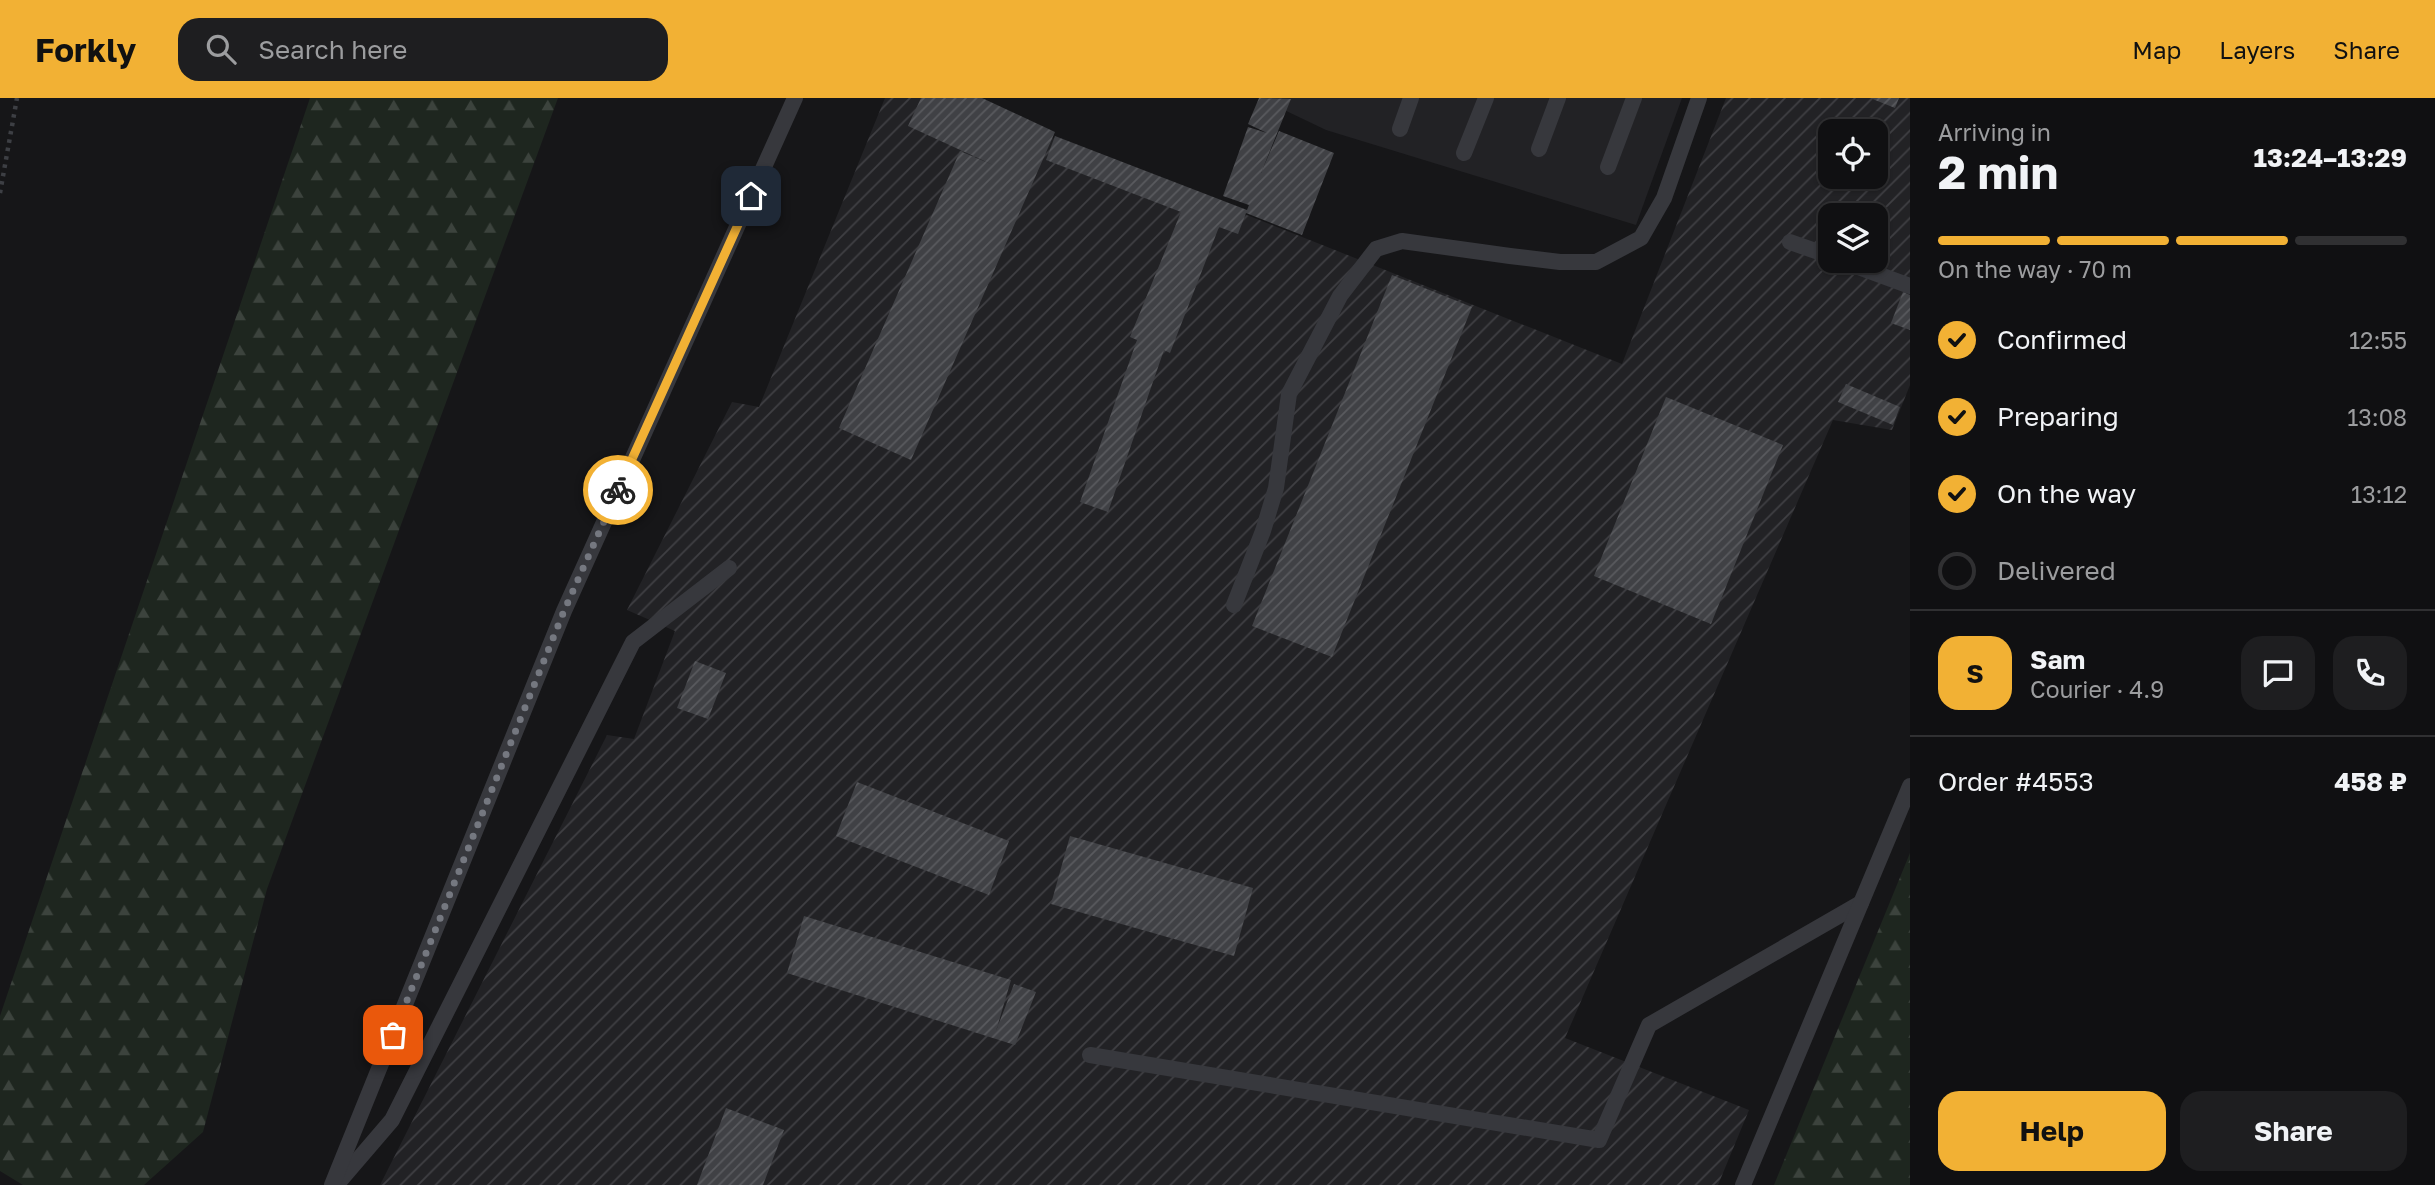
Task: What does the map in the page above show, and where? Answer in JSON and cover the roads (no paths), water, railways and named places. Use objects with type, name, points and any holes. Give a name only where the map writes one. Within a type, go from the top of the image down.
[{"type":"lane","points":[[334,1185],[564,611],[795,98]]},
{"type":"lane","points":[[1400,129],[1411,98]]},
{"type":"lane","points":[[1464,153],[1486,98]]},
{"type":"lane","points":[[1539,149],[1558,98]]},
{"type":"lane","points":[[1608,167],[1634,98]]},
{"type":"lane","points":[[1234,605],[1263,531],[1276,488],[1290,394],[1340,296],[1376,249],[1402,241],[1523,258],[1596,262],[1641,238],[1664,198],[1699,98]]},
{"type":"lane","points":[[1790,242],[1818,252]]},
{"type":"lane","points":[[1875,273],[1910,286]]},
{"type":"lane","points":[[334,1185],[392,1120],[633,642],[729,568]]},
{"type":"lane","points":[[1743,1185],[1910,786]]},
{"type":"lane","points":[[1090,1055],[1599,1140],[1649,1025],[1861,903]]}]
